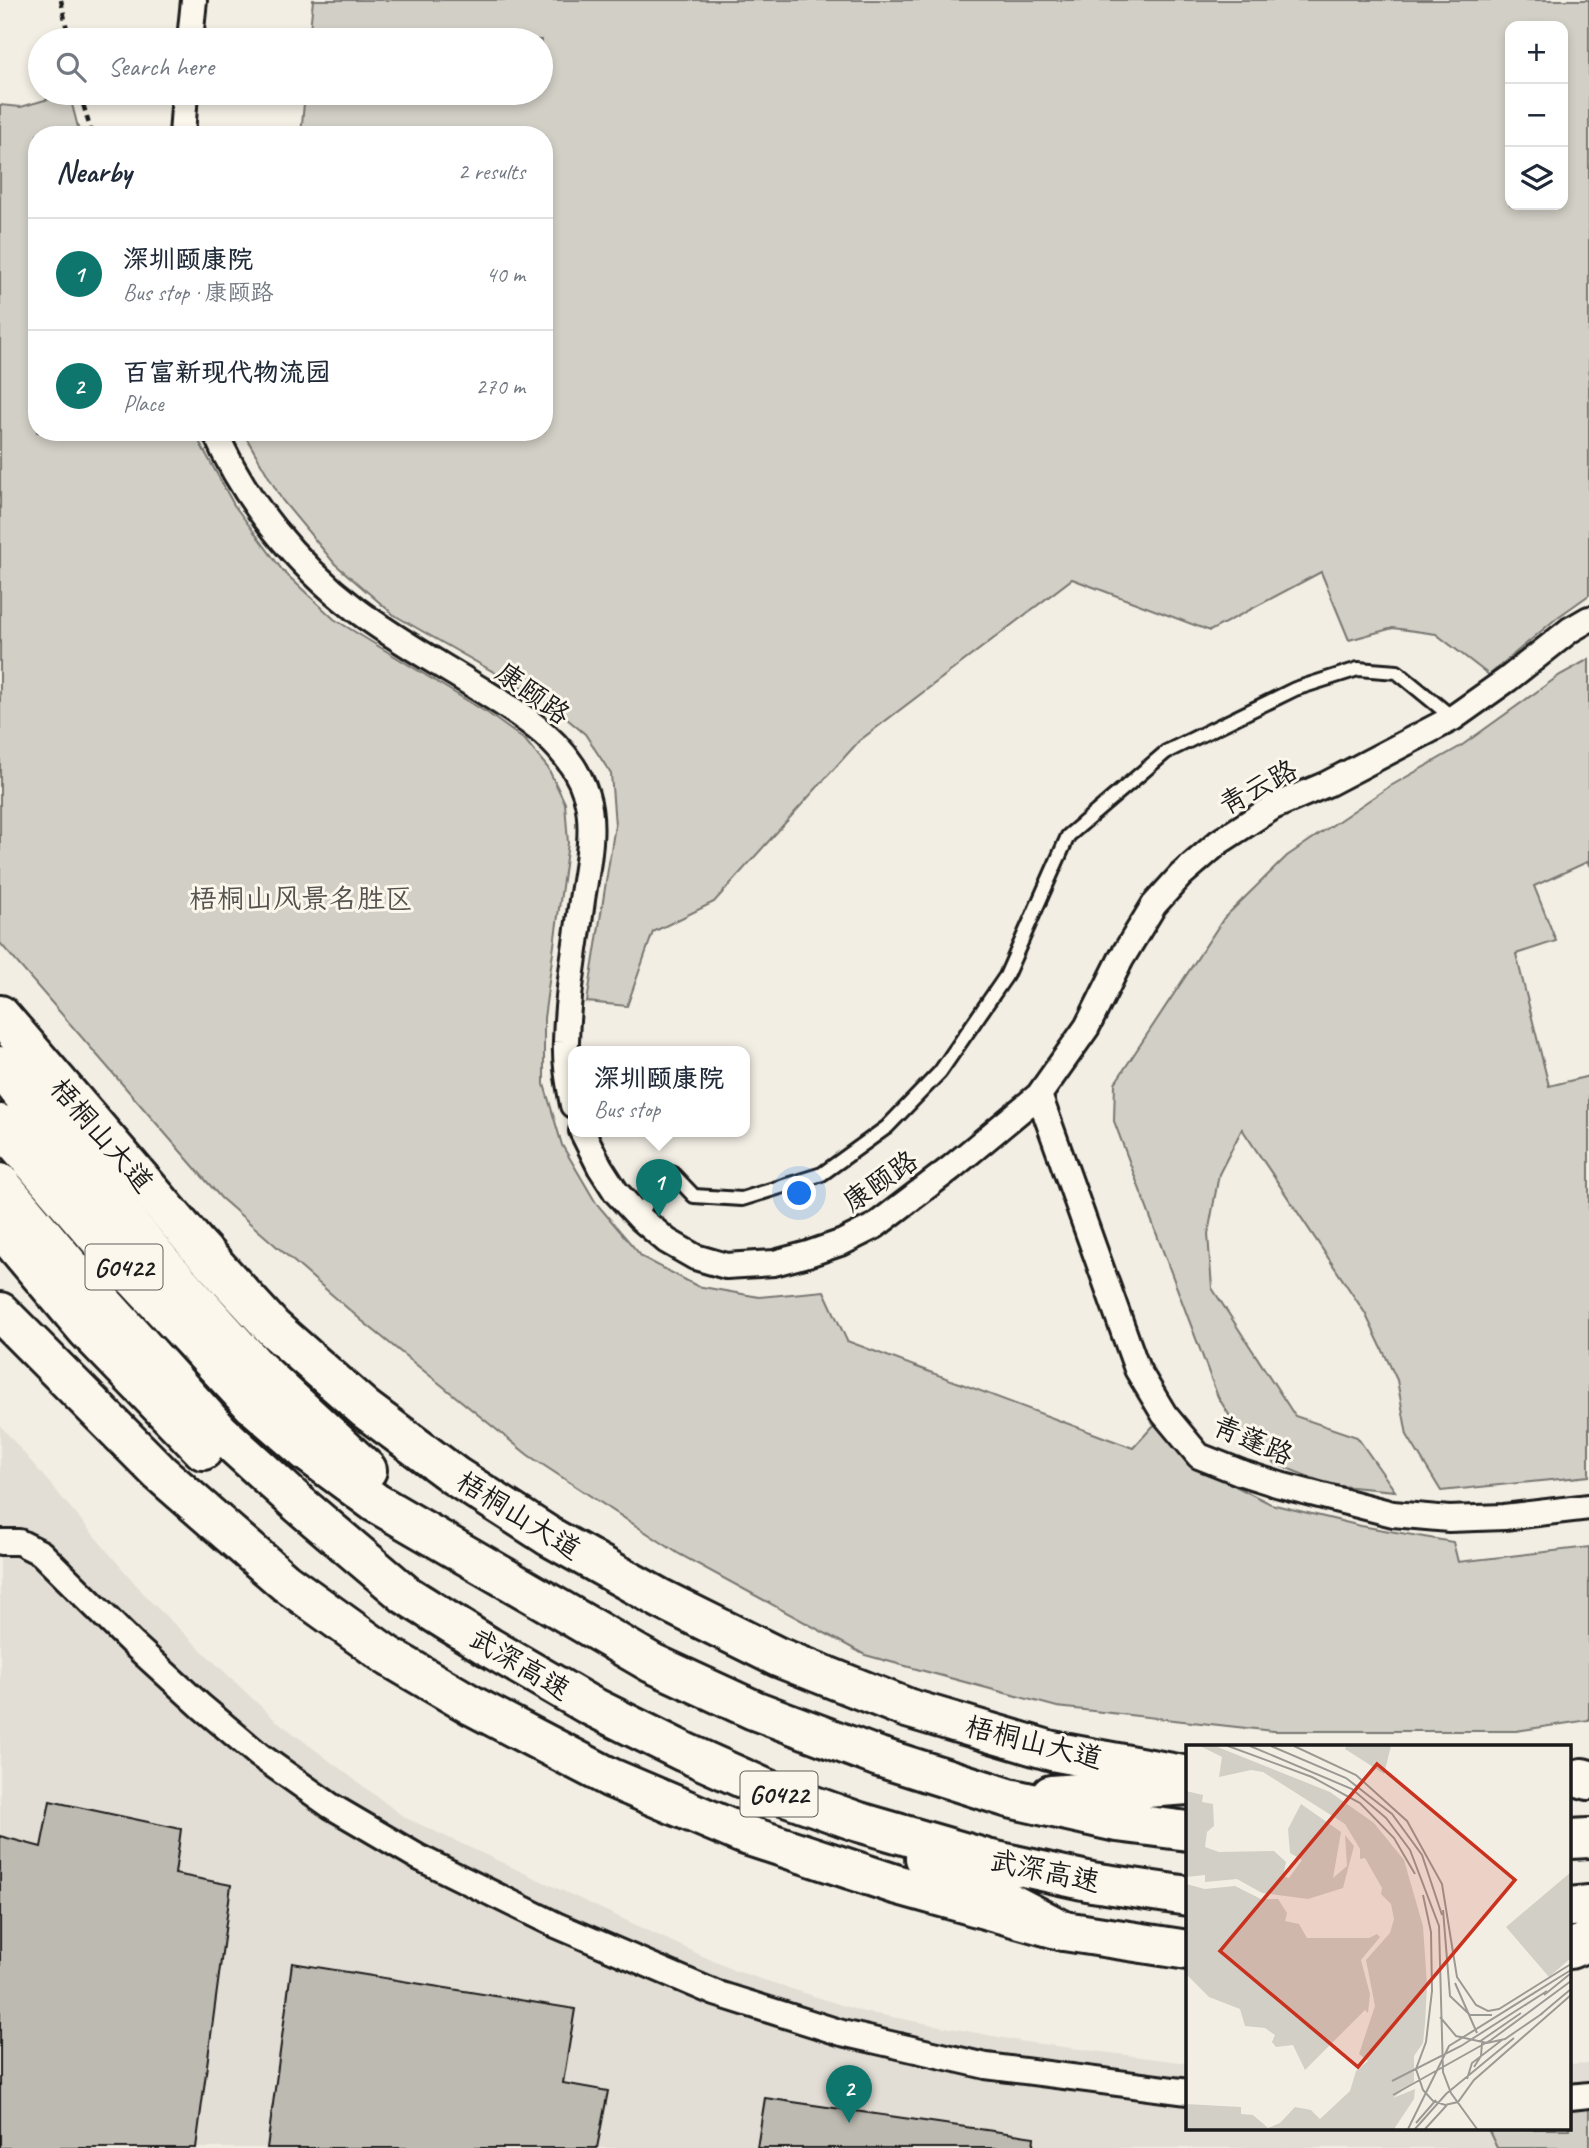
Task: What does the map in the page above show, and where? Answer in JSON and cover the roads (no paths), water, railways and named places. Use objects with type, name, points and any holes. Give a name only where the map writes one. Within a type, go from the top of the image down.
[{"type":"main road","name":"梧桐山大道","points":[[0,1015],[196,1244],[273,1328],[365,1409],[455,1476],[550,1537],[661,1600],[778,1657],[907,1708],[1039,1747],[1186,1776]]},
{"type":"main road","points":[[0,1066],[163,1264],[257,1368],[359,1464],[525,1589]]},
{"type":"main road","name":"G0422","points":[[0,1124],[111,1253],[253,1405],[307,1452],[376,1503],[652,1663],[754,1710],[879,1757],[1009,1798],[1117,1822],[1186,1831]]},
{"type":"main road","name":"武深高速","points":[[0,1183],[68,1264],[220,1432],[300,1505],[406,1595],[489,1647],[587,1703],[769,1790],[859,1822],[988,1859],[1091,1882],[1186,1896]]},
{"type":"main road","points":[[0,1227],[87,1330],[195,1443],[256,1500],[406,1595]]},
{"type":"main road","points":[[0,1312],[160,1473],[285,1582],[388,1656],[472,1706],[611,1778],[743,1833],[895,1884],[1064,1931],[1186,1950]]},
{"type":"main road","points":[[1009,1798],[1186,1785]]},
{"type":"main road","points":[[859,1822],[1064,1931]]},
{"type":"main road","points":[[1572,1948],[1589,1941]]},
{"type":"street","points":[[191,28],[194,0]]},
{"type":"street","points":[[183,126],[184,105]]},
{"type":"street","name":"康颐路","points":[[219,441],[246,489],[306,565],[372,621],[517,712],[548,737],[579,775],[587,798],[590,820],[589,852],[568,1009],[568,1061]]},
{"type":"street","name":"青云路","points":[[1039,1095],[1087,1027],[1121,960],[1154,905],[1181,875],[1219,842],[1273,807],[1327,784],[1453,718],[1508,680],[1570,630],[1589,619]]},
{"type":"street","name":"康颐路","points":[[585,1137],[616,1192],[640,1218],[667,1241],[695,1257],[726,1266],[747,1266],[774,1263],[808,1254],[843,1242],[874,1226],[951,1168],[1039,1095]]},
{"type":"street","name":"青蓬路","points":[[1039,1095],[1137,1369],[1164,1414],[1199,1456],[1242,1473],[1305,1492],[1393,1514],[1449,1520],[1589,1507]]},
{"type":"street","points":[[0,1542],[19,1542],[41,1553],[132,1643],[202,1707],[259,1755],[331,1806],[418,1857],[556,1925],[715,1993],[842,2033],[986,2066],[1186,2092]]},
{"type":"lane","points":[[640,1218],[652,1192],[671,1173],[694,1196],[742,1199],[822,1174],[887,1127],[940,1072],[1006,976],[1068,836],[1166,752],[1295,689],[1358,669],[1397,672],[1453,718]]},
{"type":"place","name":"深圳颐康院","points":[[659,1217]]},
{"type":"place","name":"百富新现代物流园","points":[[849,2123]]},
{"type":"park label","name":"梧桐山风景名胜区","points":[[301,898]]}]
